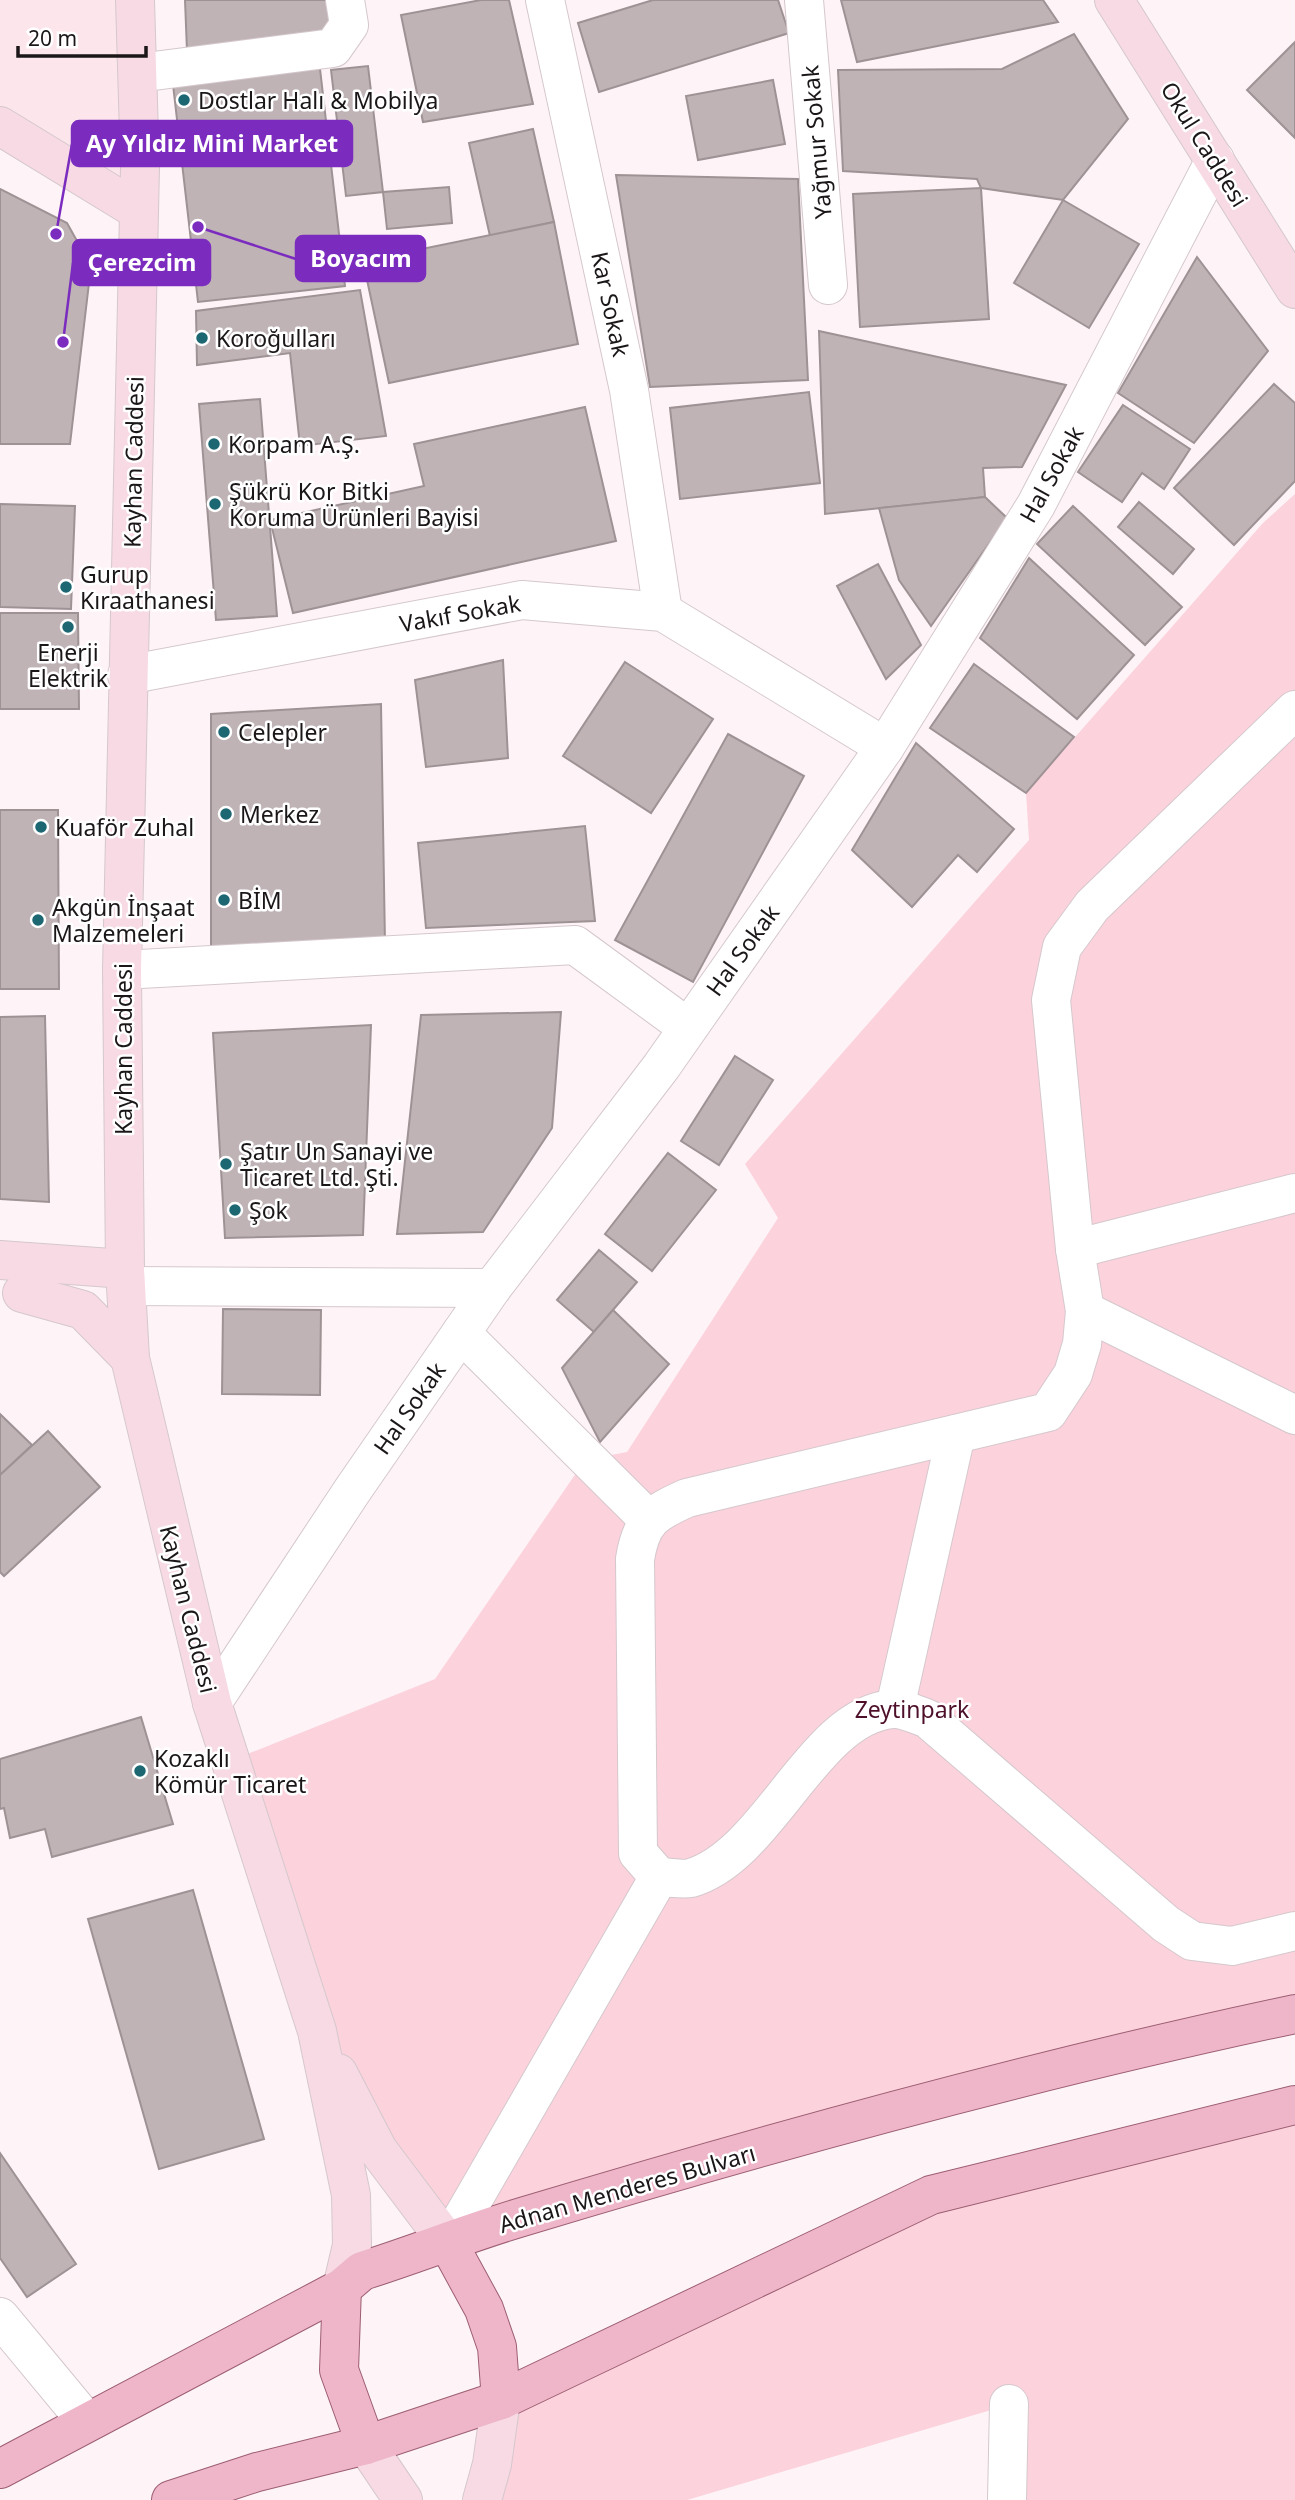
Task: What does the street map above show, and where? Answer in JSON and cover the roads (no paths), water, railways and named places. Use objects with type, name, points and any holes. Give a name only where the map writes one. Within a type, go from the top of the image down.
[{"type":"main road","name":"Kayhan Caddesi","points":[[135,0],[139,211],[122,970],[126,1285],[130,1358],[212,1703],[317,2031]]},
{"type":"main road","name":"Okul Caddesi","points":[[1114,0],[1295,289]]},
{"type":"main road","points":[[0,126],[139,211]]},
{"type":"main road","points":[[0,1260],[126,1285]]},
{"type":"main road","points":[[11,1292],[126,1285]]},
{"type":"main road","points":[[11,1292],[83,1310],[130,1358]]},
{"type":"main road","name":"Adnan Menderes Bulvarı","points":[[0,2469],[342,2288],[362,2271],[520,2217],[940,2099],[1156,2043],[1295,2014]]},
{"type":"main road","points":[[317,2031],[378,2150],[447,2243],[484,2309],[496,2347],[501,2400],[492,2464],[482,2500]]},
{"type":"main road","points":[[317,2031],[351,2194],[352,2245],[342,2288],[339,2370],[366,2445],[403,2500]]},
{"type":"main road","points":[[171,2500],[257,2472],[366,2445],[501,2400],[931,2195],[1295,2105]]},
{"type":"street","points":[[138,74],[333,48],[349,25],[345,0]]},
{"type":"street","name":"Kar Sokak","points":[[545,0],[629,390],[663,612]]},
{"type":"street","name":"Yağmur Sokak","points":[[804,0],[828,285]]},
{"type":"street","name":"Hal Sokak","points":[[212,1703],[492,1288],[661,1067],[885,747],[1036,505],[1215,160]]},
{"type":"street","name":"Vakıf Sokak","points":[[127,675],[522,600],[663,612],[885,747]]},
{"type":"street","points":[[1295,710],[1093,906],[1062,947],[1051,1000],[1075,1249],[1085,1311],[1082,1344],[1073,1374],[1048,1412],[687,1498],[648,1519],[639,1537],[635,1559],[638,1853],[659,1877],[689,1878],[717,1866],[746,1839],[847,1727],[876,1712],[895,1708],[928,1719],[1166,1924],[1192,1941],[1232,1946],[1295,1931]]},
{"type":"street","points":[[122,970],[575,945],[687,1027]]},
{"type":"street","points":[[1075,1249],[1295,1193]]},
{"type":"street","points":[[126,1285],[492,1288]]},
{"type":"street","points":[[1085,1311],[1295,1415]]},
{"type":"street","points":[[461,1333],[648,1519]]},
{"type":"street","points":[[895,1708],[956,1434]]},
{"type":"street","points":[[447,2243],[659,1877]]},
{"type":"street","points":[[0,2317],[87,2422]]},
{"type":"street","points":[[1007,2500],[1009,2404]]},
{"type":"place","name":"Dostlar Halı & Mobilya","points":[[184,100]]},
{"type":"place","name":"Boyacım","points":[[198,227]]},
{"type":"place","name":"Ay Yıldız Mini Market","points":[[56,234]]},
{"type":"place","name":"Koroğulları","points":[[202,338]]},
{"type":"place","name":"Çerezcim","points":[[63,342]]},
{"type":"place","name":"Korpam A.Ş.","points":[[214,444]]},
{"type":"place","name":"Şükrü Kor Bitki Koruma Ürünleri Bayisi","points":[[215,504]]},
{"type":"place","name":"Gurup Kıraathanesi","points":[[66,587]]},
{"type":"place","name":"Enerji Elektrik","points":[[68,627]]},
{"type":"place","name":"Celepler","points":[[224,732]]},
{"type":"place","name":"Merkez","points":[[226,814]]},
{"type":"place","name":"Kuaför Zuhal","points":[[41,827]]},
{"type":"place","name":"BİM","points":[[224,900]]},
{"type":"place","name":"Akgün İnşaat Malzemeleri","points":[[38,920]]},
{"type":"place","name":"Şatır Un Sanayi ve Ticaret Ltd. Şti.","points":[[226,1164]]},
{"type":"place","name":"Şok","points":[[235,1210]]},
{"type":"place","name":"Kozaklı Kömür Ticaret","points":[[140,1771]]},
{"type":"park label","name":"Zeytinpark","points":[[912,1709]]}]
